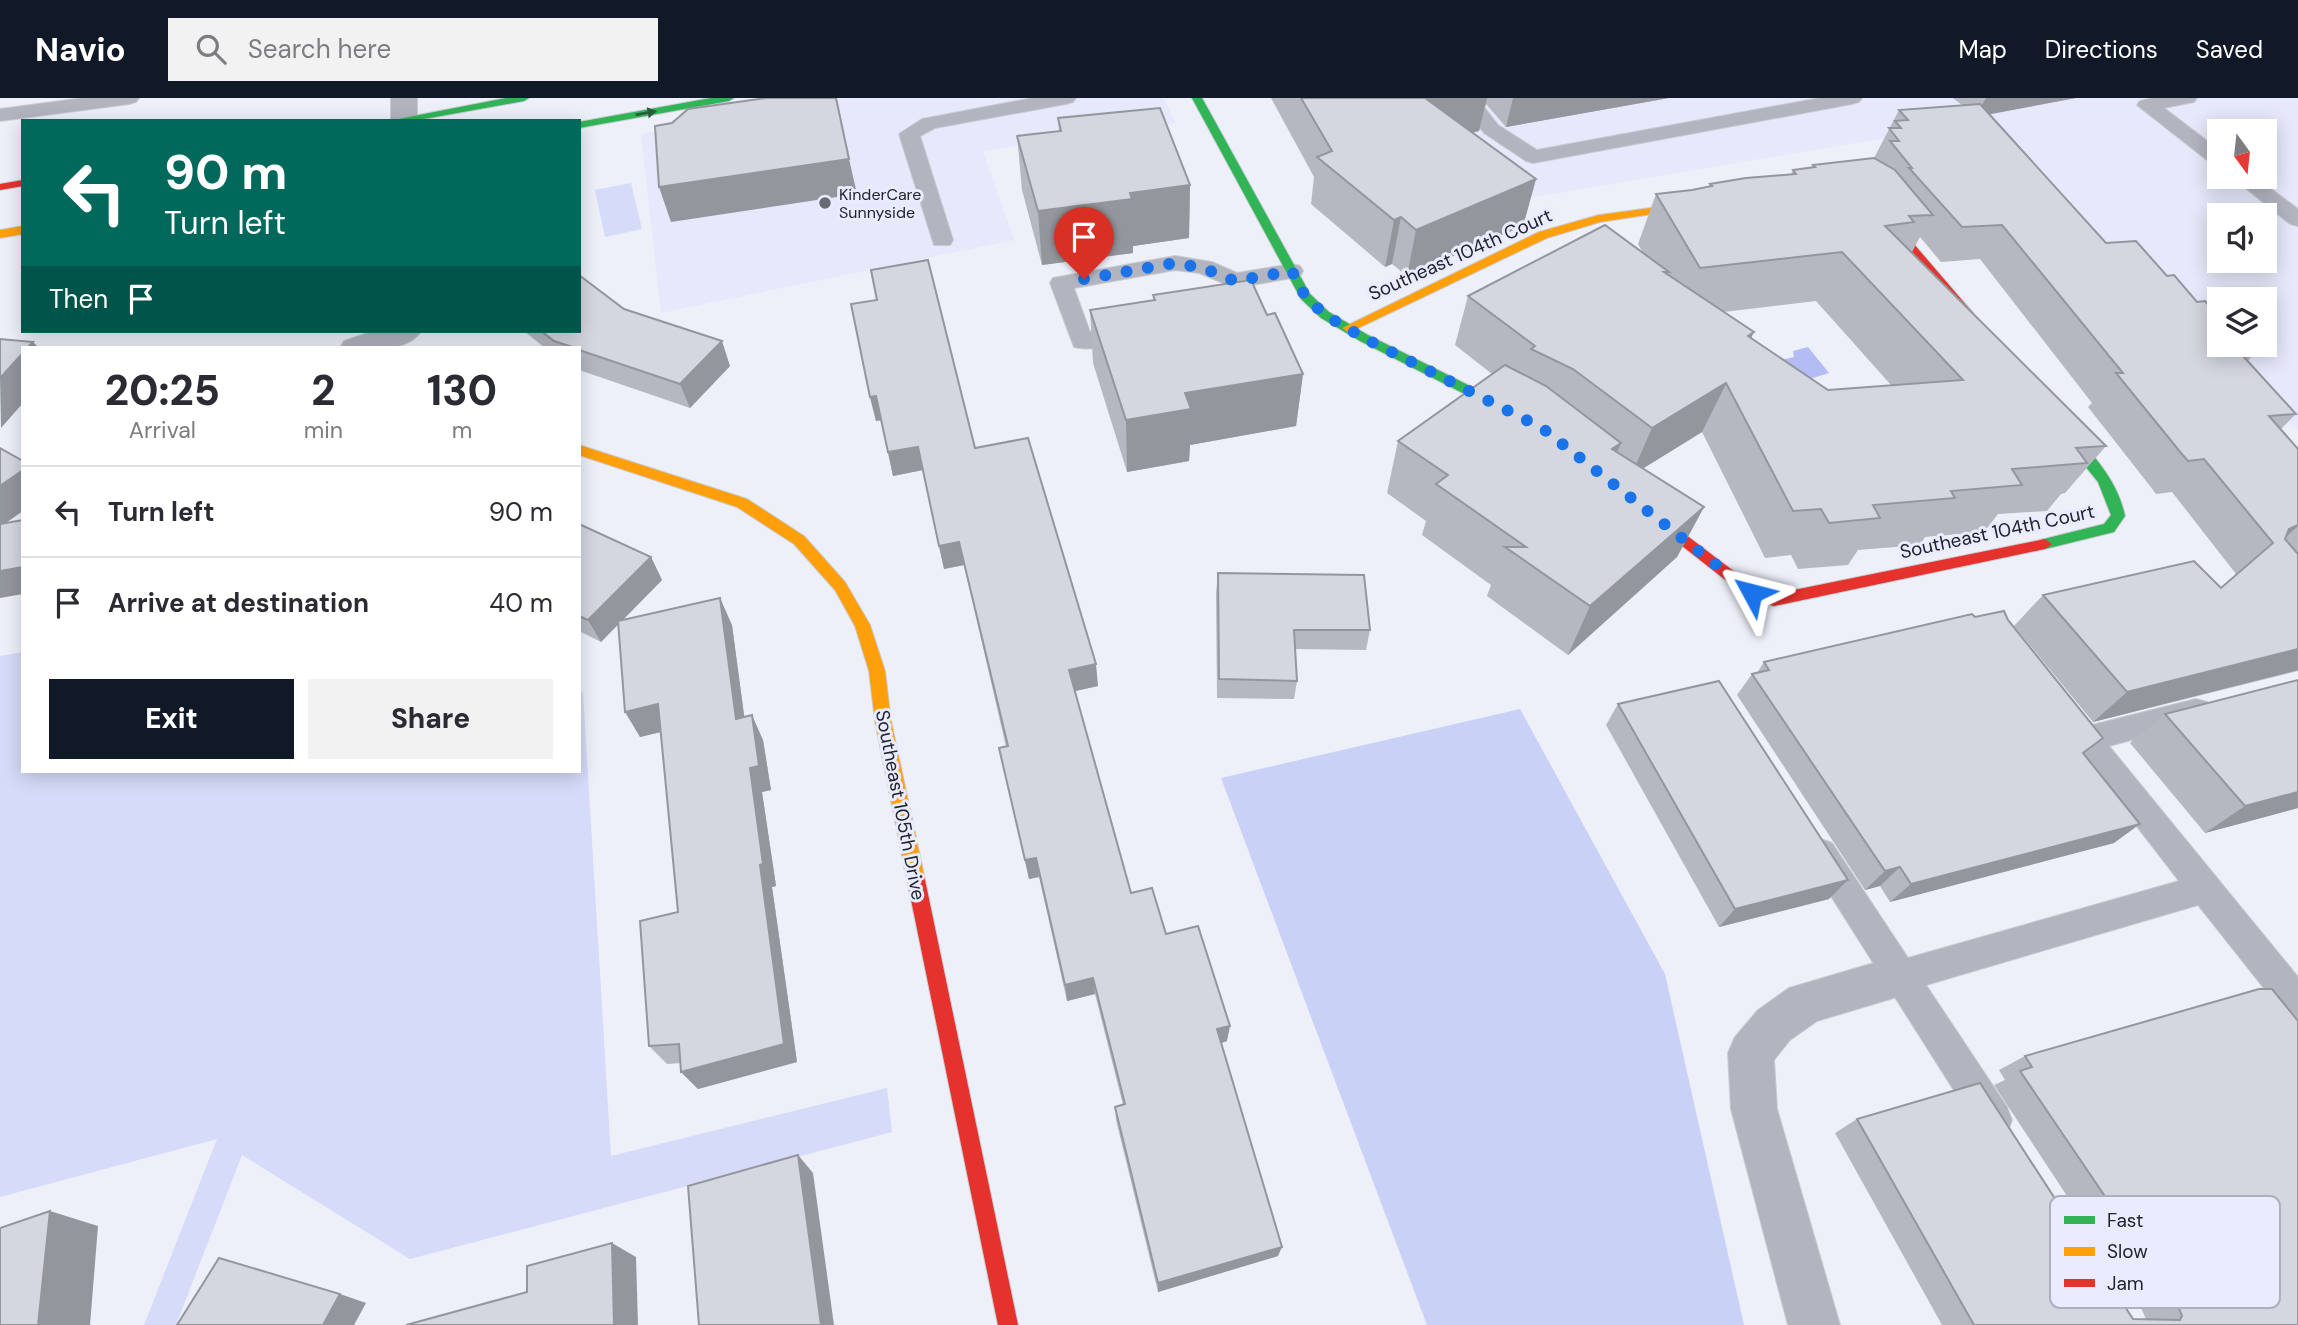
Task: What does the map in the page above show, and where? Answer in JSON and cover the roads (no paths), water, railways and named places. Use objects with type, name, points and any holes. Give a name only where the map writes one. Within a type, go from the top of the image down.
[{"type":"street","points":[[401,115],[524,98]]},
{"type":"street","points":[[581,125],[729,98]]},
{"type":"street","points":[[1197,98],[1305,296],[1325,315],[1348,328],[1530,422]]},
{"type":"street","points":[[0,187],[21,183]]},
{"type":"street","points":[[1866,201],[1880,212],[1976,323]]},
{"type":"street","name":"Southeast 104th Court","points":[[1348,328],[1543,234],[1599,219],[1717,202]]},
{"type":"street","points":[[0,234],[21,230]]},
{"type":"street","points":[[361,346],[399,333]]},
{"type":"street","name":"Southeast 104th Court","points":[[1636,502],[1752,593],[1774,600],[2092,534],[2109,528],[2118,516],[2116,499],[2045,408]]},
{"type":"street","name":"Southeast 105th Drive","points":[[581,451],[742,503],[799,540],[840,586],[862,625],[877,671],[883,720],[1008,1325]]},
{"type":"street","points":[[1814,1325],[1754,1109],[1751,1053],[1774,1025],[1805,1003],[1901,976]]},
{"type":"lane","points":[[0,110],[5,98]]},
{"type":"lane","points":[[0,116],[128,98]]},
{"type":"lane","points":[[942,240],[909,134],[929,123],[1066,98]]},
{"type":"lane","points":[[1467,98],[1492,129],[1533,158],[1852,98]]},
{"type":"lane","points":[[2187,98],[2147,105],[2207,150]]},
{"type":"lane","points":[[2258,189],[2298,219]]},
{"type":"lane","points":[[1150,328],[1082,341],[1061,283],[1175,263],[1203,268],[1232,290],[1292,271]]},
{"type":"lane","points":[[2051,696],[2298,1004]]},
{"type":"lane","points":[[2085,739],[2218,705]]},
{"type":"lane","points":[[1805,828],[2014,1151]]},
{"type":"lane","points":[[1901,976],[2205,888]]},
{"type":"place","name":"KinderCare Sunnyside","points":[[825,203]]}]
